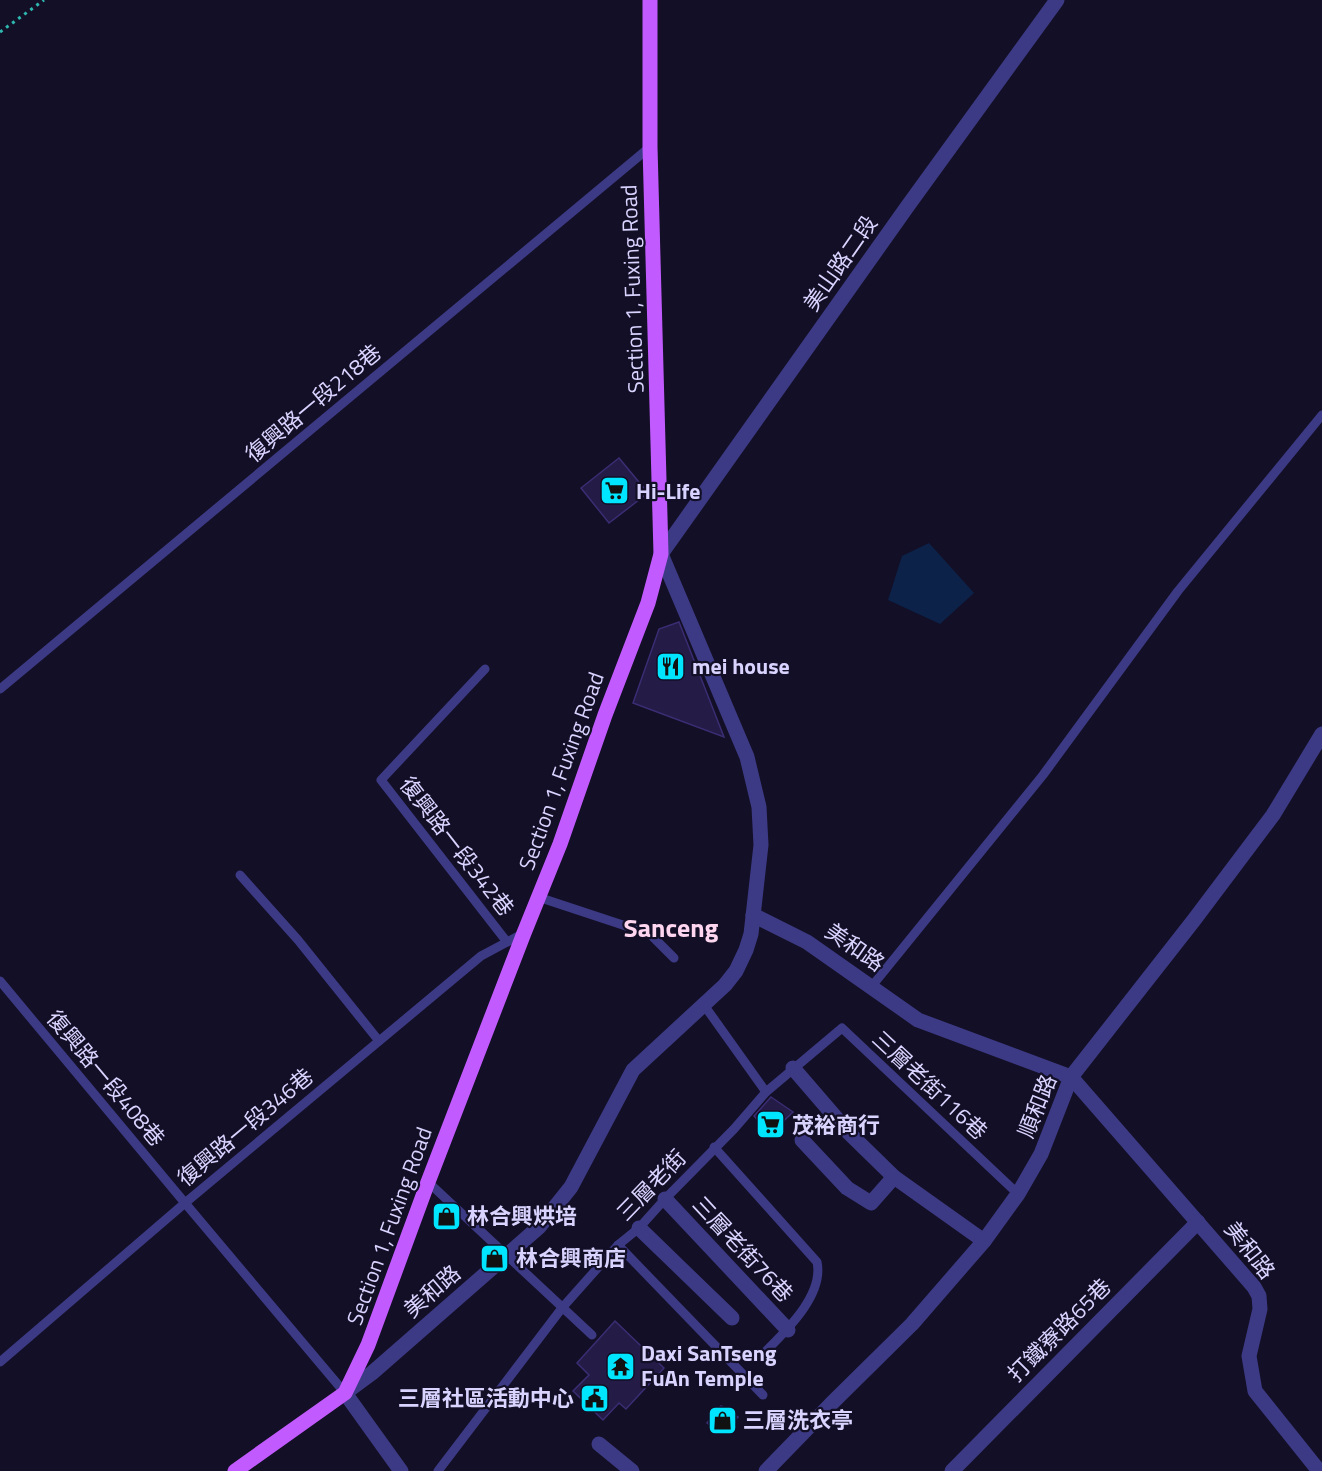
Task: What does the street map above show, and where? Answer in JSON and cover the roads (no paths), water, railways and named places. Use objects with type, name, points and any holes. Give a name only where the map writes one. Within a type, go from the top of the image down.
[{"type":"main road","name":"Section 1, Fuxing Road","points":[[236,1471],[345,1393],[368,1345],[428,1182],[560,844],[605,715],[648,603],[662,554],[650,147],[650,0]]},
{"type":"street","name":"美山路二段","points":[[662,554],[907,207],[1057,0]]},
{"type":"street","points":[[662,554],[747,757],[759,807],[761,844],[753,915]]},
{"type":"street","name":"順和路","points":[[766,1471],[912,1324],[984,1240],[1018,1194],[1041,1154],[1071,1077],[1273,815],[1322,734]]},
{"type":"street","name":"美和路","points":[[345,1393],[372,1373],[539,1227],[571,1187],[633,1070],[725,985],[736,971],[746,951],[753,915],[807,942],[918,1020],[1071,1077],[1254,1287],[1259,1296],[1260,1309],[1249,1356],[1255,1391],[1318,1465]]},
{"type":"street","points":[[793,1068],[849,1133],[894,1176],[984,1240]]},
{"type":"street","points":[[802,1140],[847,1188],[871,1203],[894,1176]]},
{"type":"street","name":"三層老街76巷","points":[[665,1199],[788,1330]]},
{"type":"street","name":"打鐵寮路65巷","points":[[952,1471],[1198,1222]]},
{"type":"street","points":[[639,1228],[732,1318]]},
{"type":"street","points":[[345,1393],[401,1471]]},
{"type":"street","points":[[599,1444],[632,1471]]},
{"type":"lane","name":"復興路一段218巷","points":[[0,689],[650,147]]},
{"type":"lane","points":[[872,987],[1043,774],[1178,591],[1322,415]]},
{"type":"lane","name":"復興路一段342巷","points":[[485,669],[381,780],[507,942]]},
{"type":"lane","points":[[240,875],[298,940],[379,1041]]},
{"type":"lane","points":[[538,897],[650,933],[674,958]]},
{"type":"lane","name":"復興路一段346巷","points":[[0,1362],[185,1203],[481,956],[524,933]]},
{"type":"lane","name":"復興路一段408巷","points":[[0,981],[345,1393]]},
{"type":"lane","points":[[704,1005],[766,1092]]},
{"type":"lane","name":"三層老街","points":[[438,1471],[562,1308],[618,1245],[639,1228],[714,1147],[734,1129],[766,1092],[842,1028]]},
{"type":"lane","name":"三層老街116巷","points":[[842,1028],[1018,1194]]},
{"type":"lane","points":[[714,1147],[817,1262],[819,1271],[814,1290],[804,1308],[788,1330],[768,1350]]},
{"type":"lane","points":[[428,1182],[592,1335]]},
{"type":"lane","points":[[618,1245],[763,1395]]},
{"type":"water","points":[[929,543],[974,593],[940,624],[888,600],[902,556]]},
{"type":"place","name":"Hi-Life","points":[[615,491]]},
{"type":"place","name":"mei house","points":[[671,666]]},
{"type":"place","name":"茂裕商行","points":[[771,1125]]},
{"type":"place","name":"林合興烘培","points":[[446,1216]]},
{"type":"place","name":"林合興商店","points":[[495,1258]]},
{"type":"place","name":"Daxi SanTseng FuAn Temple","points":[[620,1366]]},
{"type":"place","name":"三層社區活動中心","points":[[595,1398]]},
{"type":"place","name":"三層洗衣亭","points":[[722,1420]]},
{"type":"district","name":"Sanceng","points":[[671,928]]}]
